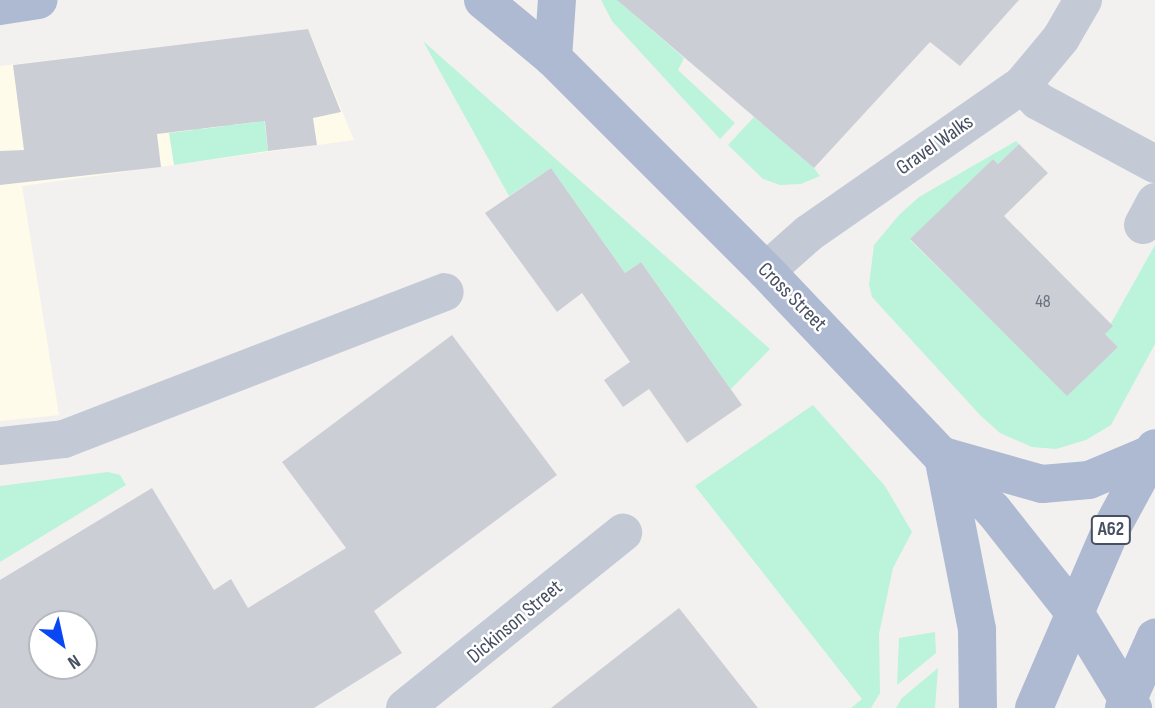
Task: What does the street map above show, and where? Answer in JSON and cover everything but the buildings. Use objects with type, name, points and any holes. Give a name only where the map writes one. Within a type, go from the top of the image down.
[{"type":"main road","points":[[0,6],[39,0]]},
{"type":"main road","name":"Cross Street","points":[[483,0],[553,58],[766,271],[943,456],[1001,520],[1077,616],[1129,705]]},
{"type":"main road","points":[[553,58],[557,0]]},
{"type":"main road","points":[[978,708],[977,630],[943,456],[1042,484],[1089,480],[1153,451]]},
{"type":"main road","name":"A62","points":[[1034,708],[1077,616],[1111,529],[1153,451]]},
{"type":"main road","points":[[1129,705],[1155,638]]},
{"type":"street","name":"Gravel Walks","points":[[766,271],[800,240],[1022,85],[1061,38],[1083,0]]},
{"type":"street","points":[[1022,85],[1038,101],[1155,164]]},
{"type":"street","points":[[0,446],[64,439],[445,292]]},
{"type":"street","name":"Dickinson Street","points":[[405,708],[623,533]]},
{"type":"shaded area","points":[[308,29],[354,140],[22,186],[59,415],[0,421],[0,66]]},
{"type":"green space","points":[[601,0],[627,0],[623,5],[684,58],[678,70],[735,123],[720,139],[612,21]]},
{"type":"green space","points":[[423,41],[770,349],[731,389],[641,262],[625,273],[551,168],[509,196]]},
{"type":"green space","points":[[262,98],[268,151],[174,165],[169,133],[193,130],[191,108],[199,107],[202,129],[225,126],[231,102],[233,125],[256,122]]},
{"type":"green space","points":[[754,117],[820,176],[801,184],[780,185],[763,179],[728,145]]},
{"type":"green space","points":[[1016,141],[1019,144],[998,164],[993,159],[910,240],[1067,395],[1118,347],[1105,334],[1155,245],[1155,344],[1111,425],[1086,440],[1056,449],[1032,447],[1000,433],[980,415],[872,297],[869,285],[874,245],[899,215],[919,197]]},
{"type":"green space","points":[[813,405],[885,486],[912,532],[893,568],[879,634],[880,693],[871,708],[851,708],[862,699],[695,486]]},
{"type":"green space","points":[[108,472],[120,475],[126,485],[0,562],[0,486]]},
{"type":"green space","points":[[935,632],[936,653],[897,685],[899,638]]},
{"type":"green space","points":[[938,668],[935,708],[896,708],[902,698]]}]
